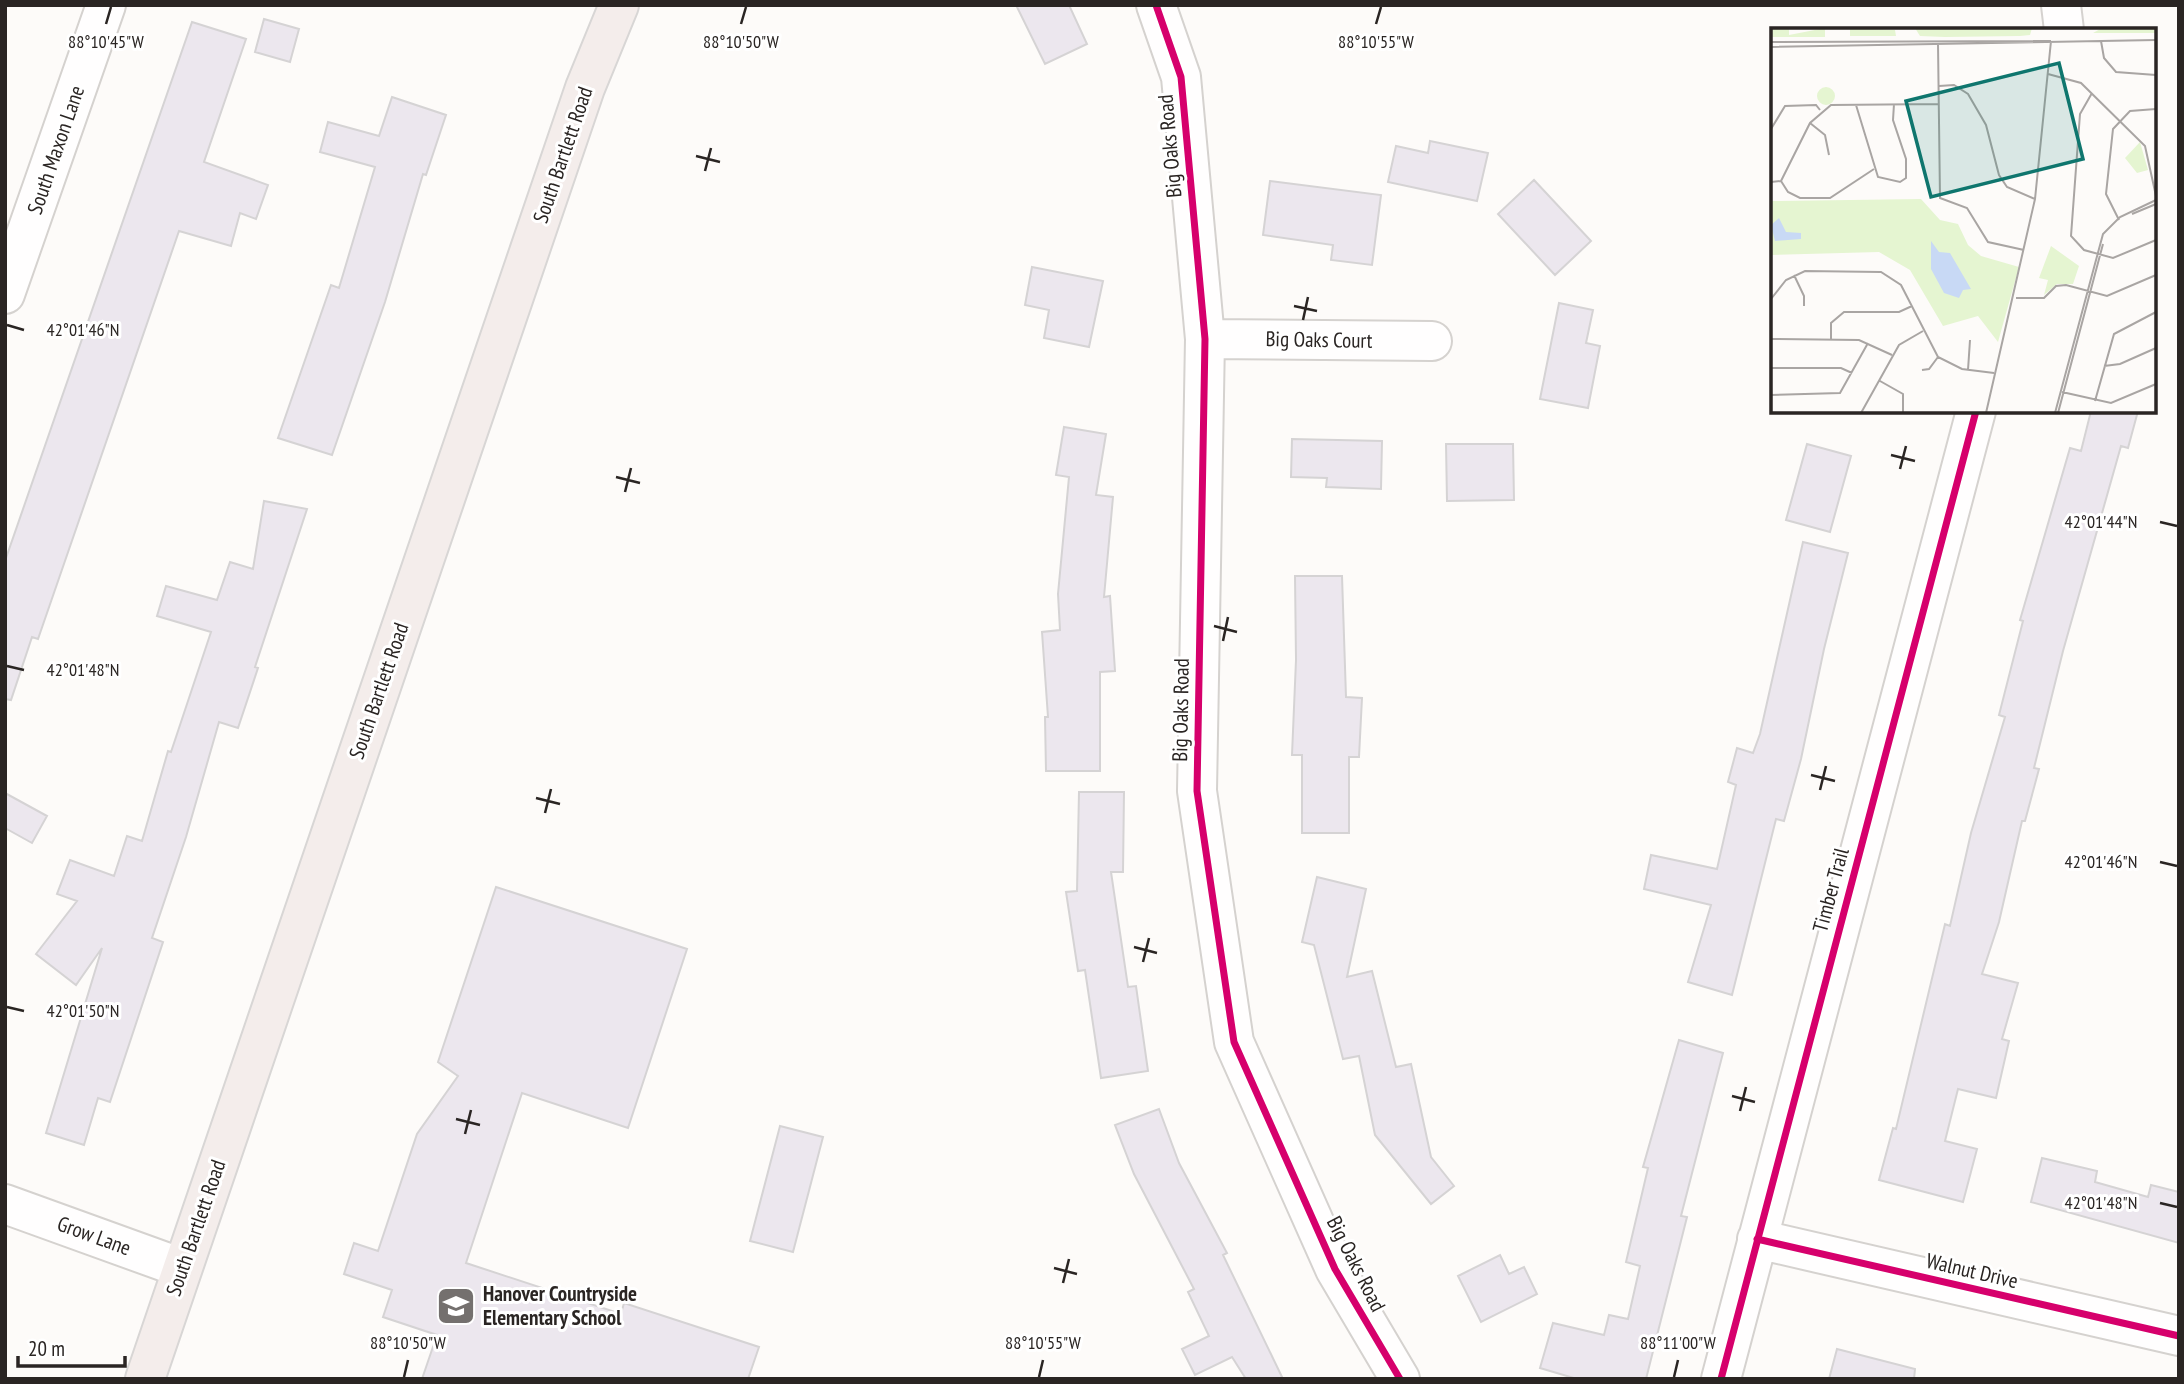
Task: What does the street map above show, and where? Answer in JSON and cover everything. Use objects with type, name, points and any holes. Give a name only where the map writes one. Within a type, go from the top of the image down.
[{"type":"main road","name":"South Bartlett Road","points":[[145,1379],[581,102],[619,5]]},
{"type":"street","name":"South Maxon Lane","points":[[5,294],[106,5]]},
{"type":"street","name":"Big Oaks Road","points":[[1156,5],[1181,77],[1205,339],[1197,791],[1234,1042],[1335,1269],[1400,1379]]},
{"type":"street","points":[[2062,5],[2064,28]]},
{"type":"street","name":"Big Oaks Court","points":[[1205,339],[1432,341]]},
{"type":"street","name":"Timber Trail","points":[[1721,1379],[1975,413]]},
{"type":"street","name":"Grow Lane","points":[[5,1204],[182,1268]]},
{"type":"street","name":"Walnut Drive","points":[[1757,1239],[2179,1336]]},
{"type":"building","points":[[1016,5],[1069,5],[1087,44],[1045,64]]},
{"type":"building","points":[[264,19],[299,29],[290,62],[255,52]]},
{"type":"building","points":[[192,22],[246,39],[204,162],[268,185],[256,219],[240,213],[231,246],[179,231],[38,639],[32,637],[11,700],[5,699],[5,561]]},
{"type":"building","points":[[392,97],[446,115],[426,175],[423,174],[385,302],[332,455],[278,438],[331,285],[339,288],[375,167],[320,152],[328,122],[379,136]]},
{"type":"building","points":[[1430,141],[1488,153],[1477,201],[1388,182],[1396,146],[1428,153]]},
{"type":"building","points":[[1534,180],[1591,241],[1555,275],[1498,214]]},
{"type":"building","points":[[1270,181],[1381,195],[1372,265],[1331,260],[1333,245],[1263,235]]},
{"type":"building","points":[[1032,267],[1103,281],[1089,347],[1044,338],[1049,310],[1025,305]]},
{"type":"building","points":[[1559,303],[1593,310],[1586,343],[1600,346],[1588,408],[1540,399]]},
{"type":"building","points":[[2090,413],[2137,413],[2128,448],[2121,446],[2063,651],[2034,768],[2039,769],[2025,821],[2022,821],[1999,922],[1982,974],[2018,983],[2002,1039],[2009,1041],[1996,1098],[1958,1089],[1945,1141],[1977,1149],[1963,1202],[1879,1180],[1893,1128],[1896,1129],[1945,924],[1950,926],[1971,833],[2005,717],[1999,715],[2023,621],[2020,620],[2070,448],[2081,451]]},
{"type":"building","points":[[1064,427],[1106,434],[1096,495],[1113,497],[1104,597],[1110,596],[1115,671],[1100,672],[1100,771],[1046,771],[1045,717],[1048,717],[1042,632],[1060,630],[1058,594],[1069,477],[1056,475]]},
{"type":"building","points":[[1292,439],[1382,441],[1381,489],[1326,487],[1327,478],[1291,477]]},
{"type":"building","points":[[1446,444],[1513,444],[1514,500],[1447,501]]},
{"type":"building","points":[[1807,444],[1851,456],[1830,532],[1786,520]]},
{"type":"building","points":[[264,501],[307,509],[255,667],[258,668],[238,728],[219,722],[186,837],[152,938],[163,942],[110,1102],[98,1098],[84,1145],[46,1133],[102,948],[76,985],[36,954],[77,901],[57,894],[70,860],[114,876],[127,836],[142,841],[168,751],[171,752],[211,632],[157,616],[166,586],[217,600],[230,562],[253,569]]},
{"type":"building","points":[[1803,542],[1848,553],[1801,759],[1784,821],[1776,819],[1732,995],[1688,982],[1711,905],[1644,889],[1651,855],[1717,869],[1736,785],[1728,782],[1737,748],[1753,753],[1760,734]]},
{"type":"building","points":[[1295,576],[1342,576],[1346,697],[1362,698],[1359,757],[1349,757],[1349,833],[1302,833],[1302,755],[1292,755],[1296,660]]},
{"type":"building","points":[[1079,792],[1124,792],[1123,872],[1111,872],[1128,987],[1136,986],[1148,1071],[1101,1078],[1085,970],[1078,971],[1066,892],[1077,891]]},
{"type":"building","points":[[5,793],[47,816],[32,843],[5,828]]},
{"type":"building","points":[[1317,877],[1366,889],[1347,977],[1372,971],[1396,1067],[1411,1064],[1431,1157],[1454,1186],[1431,1204],[1375,1135],[1359,1056],[1343,1059],[1314,945],[1302,942]]},
{"type":"building","points":[[496,887],[687,949],[628,1128],[522,1093],[466,1263],[621,1314],[624,1303],[759,1347],[748,1379],[422,1379],[437,1335],[383,1317],[392,1290],[344,1274],[354,1243],[378,1251],[417,1134],[458,1076],[438,1062]]},
{"type":"building","points":[[1679,1040],[1723,1053],[1681,1216],[1687,1217],[1646,1379],[1577,1379],[1540,1368],[1553,1323],[1604,1335],[1609,1315],[1628,1319],[1640,1266],[1626,1262],[1648,1168],[1643,1167]]},
{"type":"building","points":[[1159,1109],[1179,1163],[1227,1253],[1223,1255],[1283,1379],[1246,1379],[1232,1357],[1195,1375],[1182,1349],[1209,1336],[1188,1292],[1194,1289],[1134,1174],[1115,1125]]},
{"type":"building","points":[[780,1126],[823,1137],[793,1252],[750,1241]]},
{"type":"building","points":[[2042,1158],[2097,1171],[2095,1182],[2148,1197],[2151,1185],[2179,1192],[2179,1243],[2031,1202]]},
{"type":"building","points":[[1500,1255],[1509,1274],[1524,1267],[1537,1294],[1481,1322],[1458,1276]]},
{"type":"building","points":[[1837,1349],[1915,1369],[1914,1379],[1829,1379]]},
{"type":"cycle path","points":[[1156,5],[1181,77],[1205,339],[1197,791],[1234,1042],[1335,1269],[1400,1379]]},
{"type":"cycle path","points":[[1721,1379],[1975,413]]},
{"type":"cycle path","points":[[1757,1239],[2179,1336]]},
{"type":"place","name":"Hanover Countryside Elementary School","points":[[456,1306]]}]
